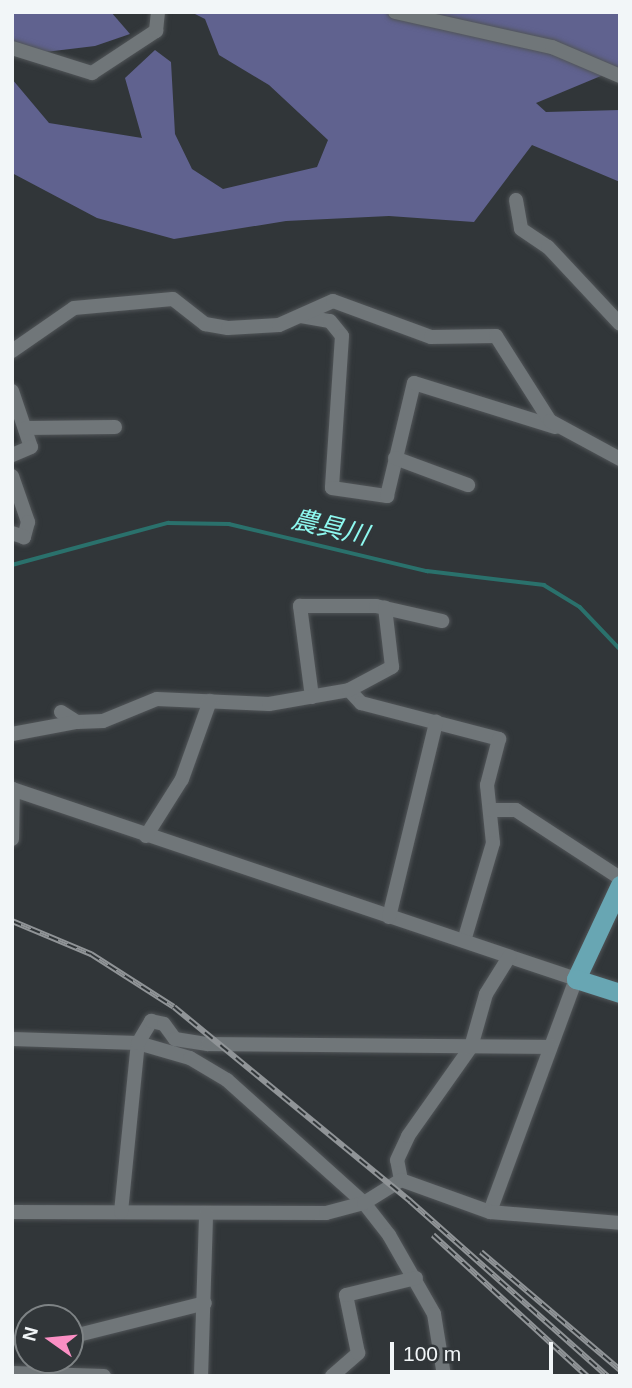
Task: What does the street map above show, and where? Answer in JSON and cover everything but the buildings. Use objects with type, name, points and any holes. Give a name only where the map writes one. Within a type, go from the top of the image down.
[{"type":"main road","points":[[620,885],[576,979],[620,993]]},
{"type":"street","points":[[12,48],[92,73],[156,30],[158,12]]},
{"type":"street","points":[[395,12],[552,47],[620,76]]},
{"type":"street","points":[[516,200],[520,229],[548,247],[620,324]]},
{"type":"street","points":[[12,352],[74,308],[173,299],[205,324],[228,328],[279,325],[333,301],[432,337],[496,336],[535,402],[561,429]]},
{"type":"street","points":[[301,316],[330,321],[342,336],[328,484],[384,500],[414,383],[561,429],[620,459]]},
{"type":"street","points":[[12,391],[31,447],[12,455]]},
{"type":"street","points":[[26,428],[115,427]]},
{"type":"street","points":[[394,458],[468,485]]},
{"type":"street","points":[[12,476],[28,522],[24,537],[12,533]]},
{"type":"street","points":[[312,697],[300,606],[385,607],[442,621]]},
{"type":"street","points":[[12,734],[77,722],[118,718],[150,700],[269,704],[349,690],[392,667],[385,607]]},
{"type":"street","points":[[349,690],[361,704],[499,739],[487,785],[491,810],[489,863],[464,941]]},
{"type":"street","points":[[146,836],[182,779],[210,701]]},
{"type":"street","points":[[61,712],[77,722]]},
{"type":"street","points":[[389,917],[436,722]]},
{"type":"street","points":[[12,839],[13,789],[576,979],[489,1212]]},
{"type":"street","points":[[491,810],[516,810],[620,878]]},
{"type":"street","points":[[401,1180],[397,1160],[408,1136],[471,1047],[486,994],[509,957]]},
{"type":"street","points":[[121,1212],[138,1043],[146,1023],[158,1021],[184,1042],[550,1047]]},
{"type":"street","points":[[12,1039],[138,1043],[190,1058],[227,1080],[364,1203],[416,1278],[439,1328],[444,1376]]},
{"type":"street","points":[[12,1212],[326,1213],[364,1203],[401,1180]]},
{"type":"street","points":[[401,1180],[489,1212],[620,1223]]},
{"type":"street","points":[[201,1376],[206,1213]]},
{"type":"street","points":[[331,1376],[358,1353],[346,1294],[416,1278]]},
{"type":"street","points":[[84,1333],[205,1303]]},
{"type":"street","points":[[84,1373],[104,1376]]},
{"type":"shaded area","points":[[111,12],[130,34],[95,46],[12,56],[12,14]]},
{"type":"shaded area","points":[[191,12],[620,12],[620,68],[536,103],[546,112],[620,110],[620,182],[532,145],[474,222],[389,216],[286,221],[174,239],[97,218],[12,173],[12,79],[49,123],[142,138],[125,78],[155,50],[171,62],[175,134],[192,169],[223,189],[317,167],[328,140],[269,85],[219,55],[205,19]]},
{"type":"waterway","name":"農具川","points":[[12,565],[168,523],[229,524],[427,571],[544,585],[580,607],[620,649]]},
{"type":"railway","points":[[12,921],[91,954],[174,1007],[410,1201],[607,1376]]},
{"type":"railway","points":[[433,1235],[587,1376]]},
{"type":"railway","points":[[481,1252],[620,1370]]}]
